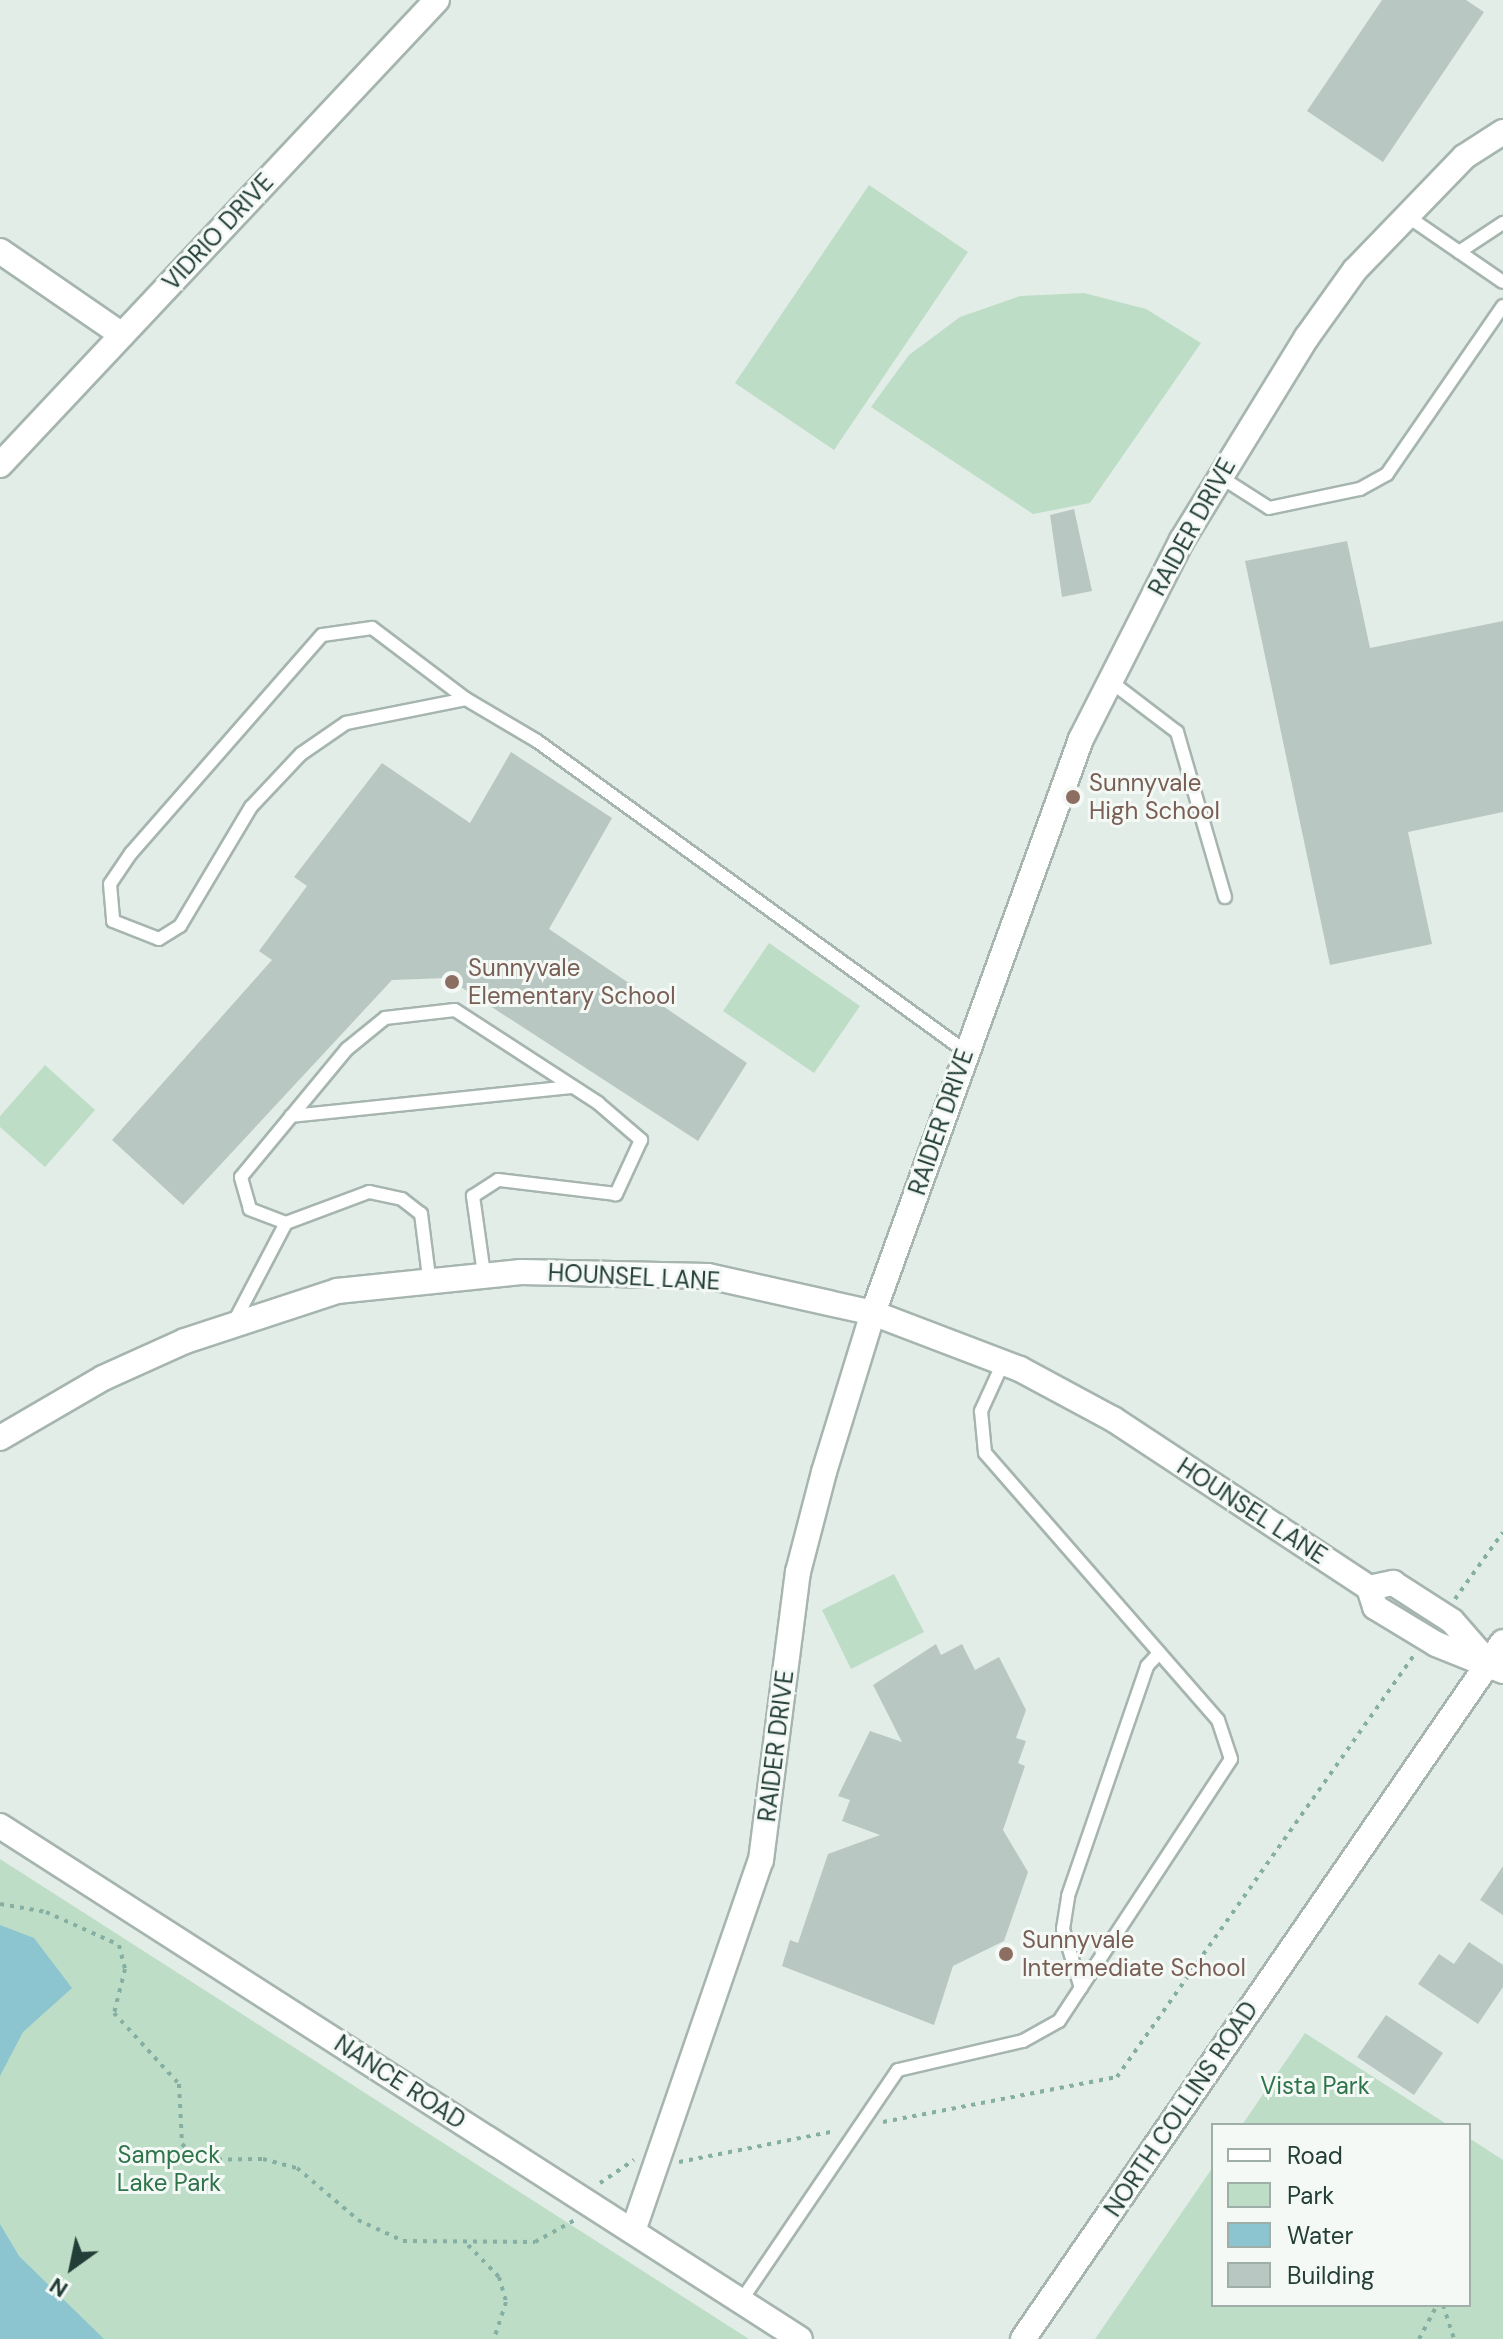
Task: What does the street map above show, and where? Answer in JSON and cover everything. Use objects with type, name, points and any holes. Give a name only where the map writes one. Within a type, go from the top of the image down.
[{"type":"street","name":"VIDRIO DRIVE","points":[[0,465],[437,0]]},
{"type":"street","name":"RAIDER DRIVE","points":[[633,2231],[761,1860],[798,1572],[873,1313],[1075,752],[1219,476],[1355,270],[1464,157],[1503,132]]},
{"type":"street","points":[[0,251],[122,335]]},
{"type":"street","name":"HOUNSEL LANE","points":[[0,1438],[103,1378],[234,1322],[337,1291],[429,1277],[484,1274],[708,1276],[873,1313],[1003,1363],[1113,1419],[1369,1588],[1375,1607],[1426,1638],[1496,1667]]},
{"type":"street","name":"HOUNSEL LANE","points":[[1369,1588],[1393,1583],[1443,1615],[1496,1667]]},
{"type":"street","name":"NORTH COLLINS ROAD","points":[[1023,2339],[1496,1667],[1503,1642]]},
{"type":"street","name":"NANCE ROAD","points":[[0,1826],[800,2339]]},
{"type":"lane","points":[[1407,216],[1503,282]]},
{"type":"lane","points":[[1459,252],[1503,223]]},
{"type":"lane","points":[[1219,476],[1269,508],[1360,489],[1387,474],[1503,306]]},
{"type":"lane","points":[[466,699],[346,723],[301,754],[251,807],[180,926],[159,939],[113,921],[110,884],[131,853],[322,635],[372,628],[466,699],[537,741],[965,1051]]},
{"type":"lane","points":[[1110,681],[1177,732],[1225,897]]},
{"type":"lane","points":[[429,1277],[421,1214],[402,1199],[369,1192],[286,1223],[250,1209],[241,1177],[347,1049],[385,1018],[455,1010],[573,1087],[641,1140],[634,1166],[616,1194],[498,1180],[473,1196],[484,1274]]},
{"type":"lane","points":[[291,1116],[573,1087]]},
{"type":"lane","points":[[234,1322],[286,1223]]},
{"type":"lane","points":[[741,2301],[855,2127],[898,2070],[1046,2033],[1081,1988],[1231,1759],[1218,1720],[985,1453],[981,1411],[1003,1363]]},
{"type":"lane","points":[[1081,1988],[1063,1929],[1068,1896],[1147,1666],[1159,1653]]},
{"type":"path","points":[[1443,1615],[1503,1532]]},
{"type":"path","points":[[0,1904],[46,1912],[119,1945],[125,1969],[114,2013],[179,2084],[188,2153],[211,2162],[263,2159],[297,2168],[377,2233],[466,2243],[535,2242],[565,2231],[622,2161],[658,2162],[1117,2077],[1426,1638]]},
{"type":"path","points":[[466,2243],[499,2277],[506,2302],[494,2339]]},
{"type":"path","points":[[1419,2339],[1439,2307]]},
{"type":"path","points":[[1441,2307],[1454,2339]]},
{"type":"green space","points":[[869,185],[968,252],[834,450],[735,383]]},
{"type":"green space","points":[[1084,293],[1146,309],[1201,343],[1090,503],[1033,514],[871,407],[909,355],[960,317],[1020,296]]},
{"type":"green space","points":[[769,943],[860,1006],[814,1073],[723,1011]]},
{"type":"green space","points":[[45,1065],[95,1110],[45,1167],[0,1127],[0,1116]]},
{"type":"green space","points":[[894,1574],[924,1632],[851,1669],[822,1610]]},
{"type":"green space","name":"Sampeck Lake Park","points":[[0,1859],[749,2339],[0,2339]]},
{"type":"green space","name":"Vista Park","points":[[1305,2033],[1445,2123],[1243,2123]]},
{"type":"green space","points":[[1471,2139],[1503,2160],[1503,2339],[1095,2339],[1211,2170],[1211,2307],[1471,2307]]},
{"type":"water","points":[[0,1925],[34,1938],[72,1988],[23,2032],[0,2076]]},
{"type":"water","points":[[0,2224],[19,2256],[104,2339],[0,2339]]},
{"type":"building","points":[[1382,0],[1466,0],[1484,12],[1383,162],[1307,111]]},
{"type":"building","points":[[1074,509],[1092,591],[1062,597],[1050,515]]},
{"type":"building","points":[[1347,541],[1370,648],[1503,621],[1503,812],[1408,832],[1432,944],[1330,965],[1245,561]]},
{"type":"building","points":[[511,752],[612,818],[549,929],[747,1063],[698,1141],[447,978],[392,980],[183,1205],[112,1140],[272,960],[259,951],[307,886],[294,877],[382,763],[470,823]]},
{"type":"building","points":[[936,1644],[941,1655],[962,1644],[975,1670],[999,1657],[1026,1710],[1016,1738],[1026,1741],[1018,1763],[1025,1766],[1003,1830],[1028,1872],[1004,1941],[953,1966],[934,2025],[782,1966],[790,1940],[798,1943],[828,1854],[880,1835],[842,1821],[850,1800],[838,1796],[870,1731],[902,1742],[873,1685]]},
{"type":"building","points":[[1503,1866],[1503,1915],[1480,1900]]},
{"type":"building","points":[[1469,1942],[1503,1965],[1503,1987],[1478,2024],[1418,1984],[1439,1954],[1454,1964]]},
{"type":"building","points":[[1386,2015],[1443,2053],[1414,2095],[1357,2057]]},
{"type":"place","name":"Sunnyvale High School","points":[[1073,797]]},
{"type":"place","name":"Sunnyvale Elementary School","points":[[452,982]]},
{"type":"place","name":"Sunnyvale Intermediate School","points":[[1006,1954]]}]
